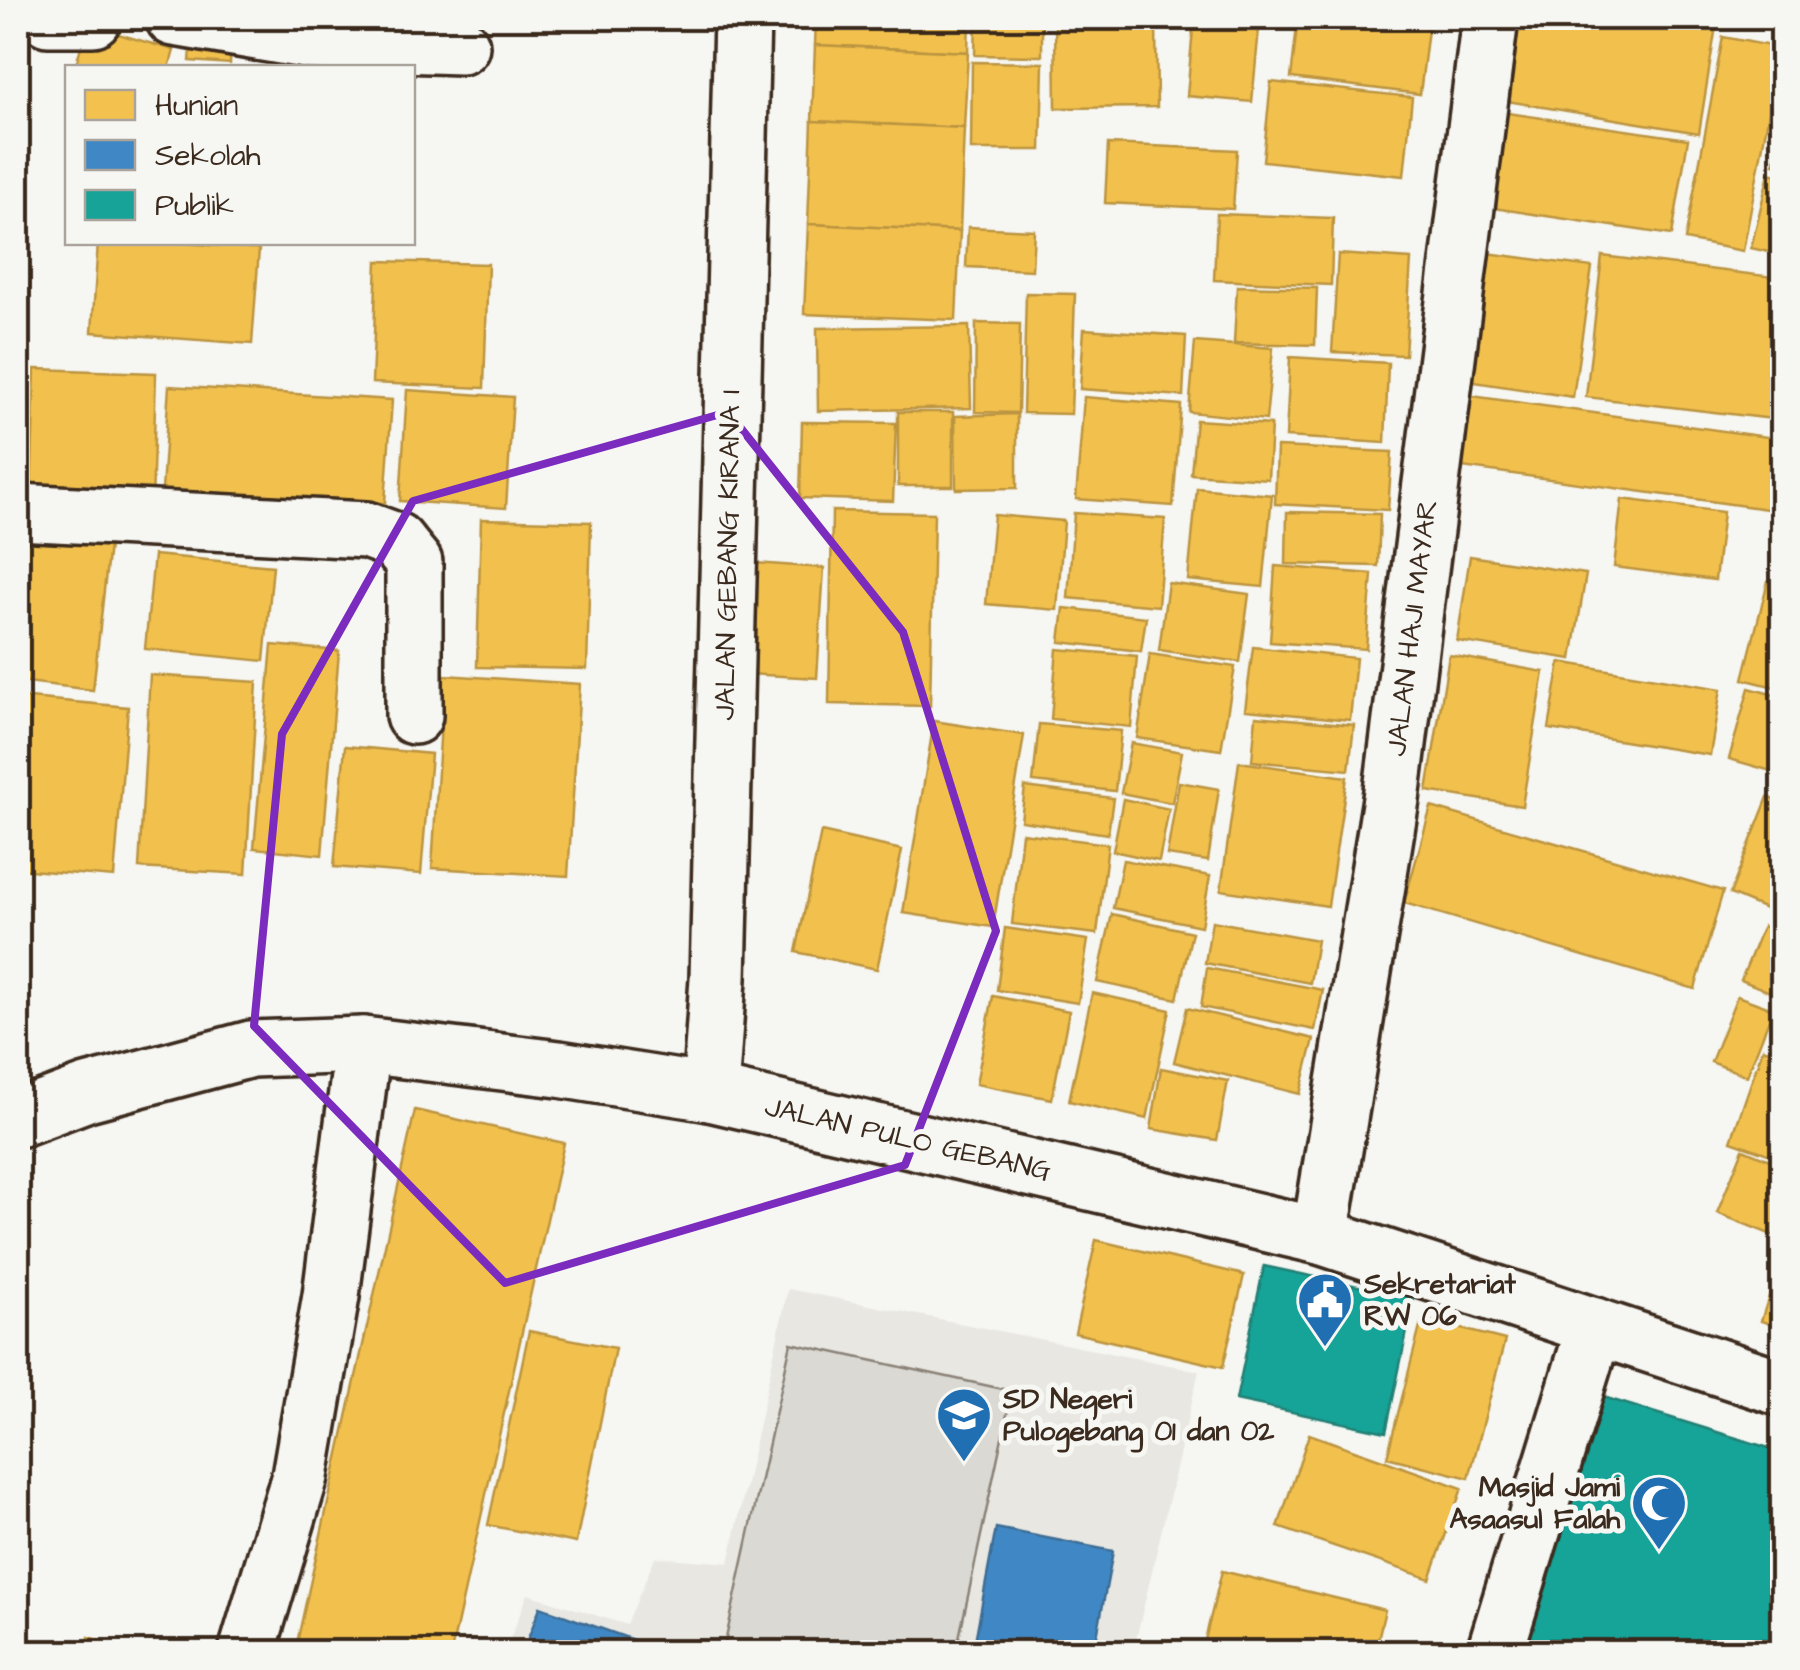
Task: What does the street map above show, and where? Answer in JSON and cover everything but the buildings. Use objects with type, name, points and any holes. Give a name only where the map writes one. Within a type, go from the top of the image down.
[{"type":"street","points":[[48,18],[92,18]]},
{"type":"street","points":[[174,18],[310,41],[461,46]]},
{"type":"street","name":"JALAN GEBANG KIRANA I","points":[[710,1093],[718,979],[742,18]]},
{"type":"street","name":"JALAN HAJI MAYAR","points":[[1320,1236],[1391,799],[1490,18]]},
{"type":"street","points":[[18,512],[366,530],[396,540],[414,563],[414,716]]},
{"type":"street","points":[[247,1652],[300,1476],[330,1296],[363,1044]]},
{"type":"street","name":"JALAN PULO GEBANG","points":[[18,1119],[87,1093],[251,1049],[363,1044],[560,1069],[710,1093],[1320,1236],[1782,1388]]},
{"type":"street","points":[[1495,1652],[1595,1326]]},
{"type":"highlighted area","points":[[728,412],[903,632],[996,931],[905,1165],[505,1283],[254,1026],[282,734],[413,501]]},
{"type":"shaded area","name":"SD Negeri Pulogebang 01 dan 02","points":[[788,1289],[1199,1371],[1133,1652],[505,1652],[528,1594],[627,1625],[655,1557],[729,1563]]},
{"type":"shaded area","points":[[791,1343],[1012,1391],[956,1652],[723,1652]]},
{"type":"place","name":"Sekretariat RW 06","points":[[1325,1349]]},
{"type":"place","name":"SD Negeri Pulogebang 01 dan 02","points":[[964,1464]]},
{"type":"place","name":"Masjid Jami Asaasul Falah","points":[[1659,1552]]}]
